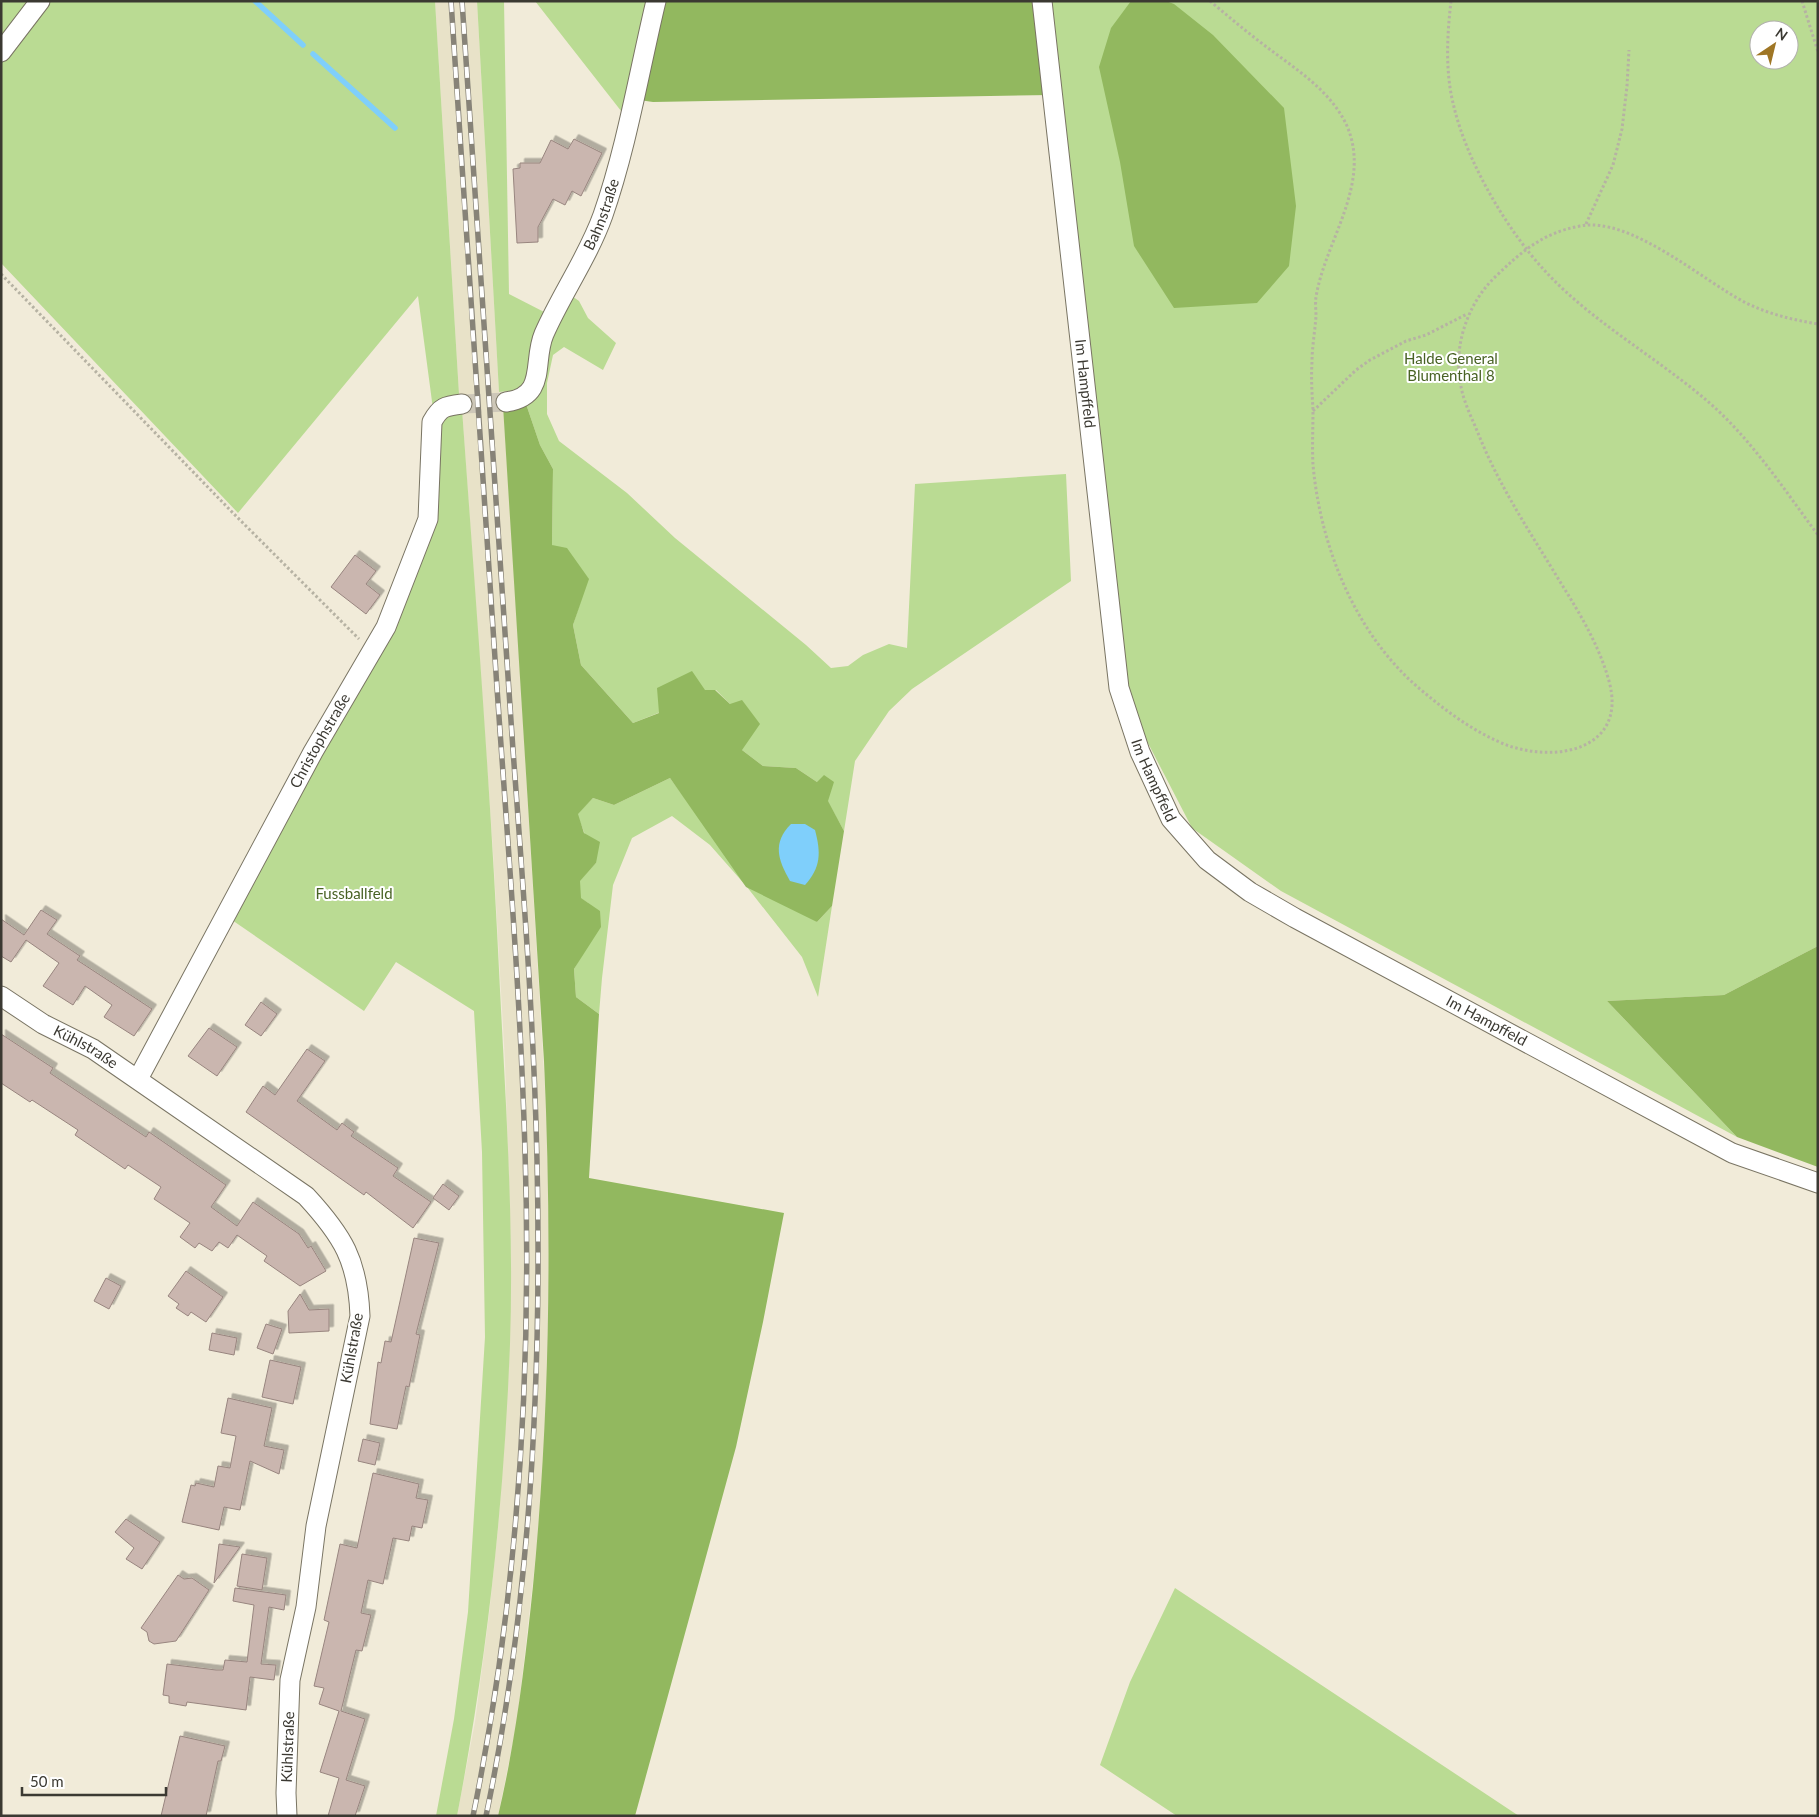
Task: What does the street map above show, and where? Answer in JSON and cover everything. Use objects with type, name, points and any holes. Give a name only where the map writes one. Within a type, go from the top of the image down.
[{"type":"street","points":[[1,52],[40,1]]},
{"type":"street","name":"Bahnstraße","points":[[506,402],[525,397],[532,389],[537,373],[543,336],[560,300],[587,252],[602,215],[617,169],[656,1]]},
{"type":"street","name":"Im Hampffeld","points":[[1042,1],[1119,688],[1140,752],[1171,819],[1206,860],[1250,892],[1296,918],[1732,1153],[1818,1184]]},
{"type":"street","name":"Christophstraße","points":[[138,1079],[313,752],[386,627],[428,520],[432,422],[438,410],[462,404]]},
{"type":"street","name":"Kühlstraße","points":[[1,996],[43,1024],[93,1049],[306,1196],[331,1223],[350,1256],[359,1290],[360,1316],[316,1526],[306,1606],[290,1680],[286,1793],[287,1816]]},
{"type":"path","points":[[1210,1],[1320,88],[1345,122],[1352,140],[1354,157],[1349,198],[1316,297],[1311,364],[1313,464],[1318,501],[1336,562],[1360,618],[1394,666],[1423,692],[1468,726],[1508,746],[1534,751],[1570,751],[1597,739],[1606,727],[1612,712],[1611,686],[1598,650],[1576,606],[1492,468],[1464,399],[1459,377],[1461,342],[1467,314],[1487,285],[1527,249],[1548,234],[1586,224],[1612,228],[1634,235],[1666,252],[1699,276],[1751,305],[1788,318],[1818,324]]},
{"type":"path","points":[[1451,1],[1448,56],[1454,106],[1467,145],[1487,186],[1527,249],[1546,272],[1592,313],[1706,399],[1755,449],[1818,535]]},
{"type":"path","points":[[1802,1],[1818,52]]},
{"type":"path","points":[[1586,224],[1613,165],[1622,129],[1628,86],[1629,50]]},
{"type":"path","points":[[1,274],[233,513],[372,652]]},
{"type":"path","points":[[1313,412],[1356,370],[1370,360],[1406,341],[1426,335],[1467,314]]},
{"type":"shaded area","points":[[435,1],[477,1],[499,392],[503,406],[513,554],[549,1157],[549,1344],[546,1435],[539,1527],[517,1723],[498,1816],[457,1816],[475,1722],[498,1528],[505,1434],[511,1252],[505,1061],[493,851],[462,409],[459,394]]},
{"type":"green space","points":[[1,1],[435,1],[459,394],[444,399],[433,409],[418,296],[238,513],[1,263]]},
{"type":"green space","points":[[477,1],[504,1],[509,294],[548,314],[533,370],[520,390],[499,392]]},
{"type":"green space","points":[[535,1],[648,1],[625,116]]},
{"type":"green space","points":[[661,1],[1039,1],[1050,95],[653,102],[639,100]]},
{"type":"green space","name":"Halde General Blumenthal 8","points":[[1039,1],[1818,1],[1818,946],[1724,995],[1607,1001],[1737,1137],[1281,891],[1192,828],[1121,691]]},
{"type":"green space","points":[[1131,1],[1166,1],[1174,4],[1213,35],[1284,108],[1296,206],[1289,266],[1257,303],[1174,308],[1134,246],[1120,162],[1099,67],[1111,28]]},
{"type":"green space","points":[[569,294],[579,301],[588,318],[616,343],[603,370],[564,347],[553,355],[547,383],[547,414],[559,441],[627,493],[675,538],[806,645],[831,668],[848,666],[863,655],[889,644],[907,648],[915,484],[1066,474],[1071,581],[912,689],[889,711],[855,761],[844,831],[817,782],[796,768],[763,766],[742,750],[730,704],[716,690],[633,723],[581,665],[573,625],[588,578],[552,545],[553,469],[540,445],[525,401],[548,337]]},
{"type":"green space","points":[[525,401],[540,445],[553,469],[552,545],[567,548],[589,579],[573,625],[581,665],[633,723],[659,713],[657,688],[692,671],[705,690],[715,690],[730,704],[742,700],[760,724],[742,750],[763,766],[796,768],[817,782],[824,775],[834,782],[828,801],[844,831],[832,906],[817,922],[746,887],[670,778],[614,805],[593,798],[578,814],[584,833],[600,842],[596,863],[580,881],[581,898],[600,911],[601,927],[574,969],[576,997],[599,1014],[589,1178],[784,1213],[736,1447],[635,1816],[498,1816],[515,1730],[533,1586],[543,1455],[548,1324],[549,1258],[544,1061],[503,406]]},
{"type":"green space","name":"Fussballfeld","points":[[462,409],[483,699],[496,917],[509,1167],[511,1300],[507,1404],[499,1522],[477,1699],[457,1816],[436,1816],[454,1719],[468,1612],[485,1337],[482,1152],[474,1011],[396,962],[364,1011],[229,918],[405,588],[442,413]]},
{"type":"green space","points":[[670,778],[700,819],[817,922],[832,906],[818,997],[802,957],[747,887],[710,845],[672,816],[632,838],[613,885],[599,1014],[576,997],[574,969],[586,948],[588,903],[580,898],[580,880],[596,863],[577,814],[593,798],[614,805]]},
{"type":"green space","points":[[1818,946],[1818,1167],[1737,1137],[1607,1001],[1724,995]]},
{"type":"green space","points":[[1175,1588],[1519,1816],[1177,1816],[1100,1765],[1130,1682]]},
{"type":"water","points":[[791,824],[805,824],[815,830],[817,838],[819,853],[817,866],[805,885],[790,881],[780,859],[779,845],[781,838]]},
{"type":"building","points":[[574,139],[602,153],[581,196],[572,191],[565,205],[553,199],[538,227],[538,242],[517,243],[513,169],[520,168],[520,163],[540,163],[551,140],[568,149]]},
{"type":"building","points":[[355,555],[376,571],[366,584],[380,595],[366,614],[331,587]]},
{"type":"building","points":[[41,910],[57,920],[47,934],[80,956],[77,960],[152,1009],[134,1036],[104,1017],[112,1005],[85,986],[73,1005],[43,986],[59,963],[26,940],[11,962],[1,956],[1,919],[24,935]]},
{"type":"building","points":[[261,1002],[277,1014],[261,1036],[245,1025]]},
{"type":"building","points":[[209,1028],[237,1047],[217,1076],[188,1056]]},
{"type":"building","points":[[1,1034],[53,1068],[50,1073],[146,1137],[149,1132],[226,1185],[211,1207],[237,1226],[253,1202],[299,1234],[308,1248],[311,1246],[326,1271],[300,1286],[264,1261],[267,1256],[237,1235],[228,1248],[219,1242],[212,1251],[199,1243],[195,1248],[180,1237],[190,1223],[154,1199],[161,1187],[128,1165],[125,1169],[75,1135],[78,1130],[32,1100],[30,1102],[1,1083]]},
{"type":"building","points":[[307,1049],[325,1061],[297,1101],[337,1130],[342,1123],[354,1132],[351,1136],[398,1168],[393,1176],[431,1202],[413,1228],[366,1192],[364,1195],[246,1112],[263,1086],[275,1095]]},
{"type":"building","points":[[443,1184],[459,1196],[449,1210],[433,1198]]},
{"type":"building","points":[[414,1238],[439,1243],[416,1334],[420,1335],[409,1387],[406,1386],[397,1429],[370,1424],[378,1362],[381,1363],[385,1341],[391,1342]]},
{"type":"building","points":[[186,1271],[223,1297],[206,1322],[191,1312],[188,1316],[176,1308],[179,1304],[168,1296]]},
{"type":"building","points":[[106,1278],[121,1286],[109,1309],[94,1301]]},
{"type":"building","points":[[300,1294],[309,1310],[329,1309],[329,1331],[289,1333],[288,1311]]},
{"type":"building","points":[[266,1324],[282,1329],[273,1354],[257,1348]]},
{"type":"building","points":[[212,1333],[237,1338],[234,1355],[209,1350]]},
{"type":"building","points":[[270,1360],[301,1367],[293,1404],[262,1397]]},
{"type":"building","points":[[228,1398],[272,1408],[264,1446],[284,1450],[279,1474],[250,1461],[240,1510],[224,1507],[219,1530],[182,1522],[191,1485],[195,1486],[196,1483],[214,1487],[218,1466],[230,1468],[236,1436],[221,1433]]},
{"type":"building","points":[[363,1439],[380,1443],[375,1465],[358,1461]]},
{"type":"building","points":[[373,1473],[419,1484],[416,1498],[428,1500],[422,1528],[412,1526],[409,1541],[393,1538],[383,1584],[368,1580],[361,1613],[371,1615],[362,1651],[356,1650],[341,1711],[365,1719],[346,1780],[365,1786],[355,1816],[328,1816],[339,1778],[320,1772],[339,1711],[319,1704],[324,1688],[314,1686],[329,1622],[324,1620],[340,1544],[357,1548]]},
{"type":"building","points":[[126,1519],[160,1542],[142,1569],[126,1559],[134,1548],[115,1532]]},
{"type":"building","points":[[219,1544],[240,1547],[214,1583]]},
{"type":"building","points":[[242,1554],[267,1558],[262,1590],[237,1586]]},
{"type":"building","points":[[178,1575],[184,1579],[192,1578],[209,1590],[176,1641],[154,1644],[149,1641],[147,1632],[141,1628]]},
{"type":"building","points":[[235,1588],[286,1595],[284,1610],[269,1607],[261,1664],[276,1665],[274,1680],[250,1677],[246,1710],[187,1702],[186,1706],[169,1703],[169,1696],[163,1695],[167,1664],[223,1670],[225,1660],[247,1662],[254,1605],[233,1601]]},
{"type":"building","points":[[180,1736],[225,1746],[221,1761],[218,1761],[206,1816],[161,1816]]},
{"type":"waterway","points":[[255,1],[303,45]]},
{"type":"waterway","points":[[313,54],[395,128]]},
{"type":"tunnel","points":[[462,404],[506,402]]},
{"type":"railway","points":[[451,1],[515,941],[521,1046],[527,1234],[523,1401],[511,1568],[501,1651],[473,1816]]},
{"type":"railway","points":[[462,1],[528,955],[537,1160],[537,1325],[530,1490],[514,1654],[486,1816]]}]
